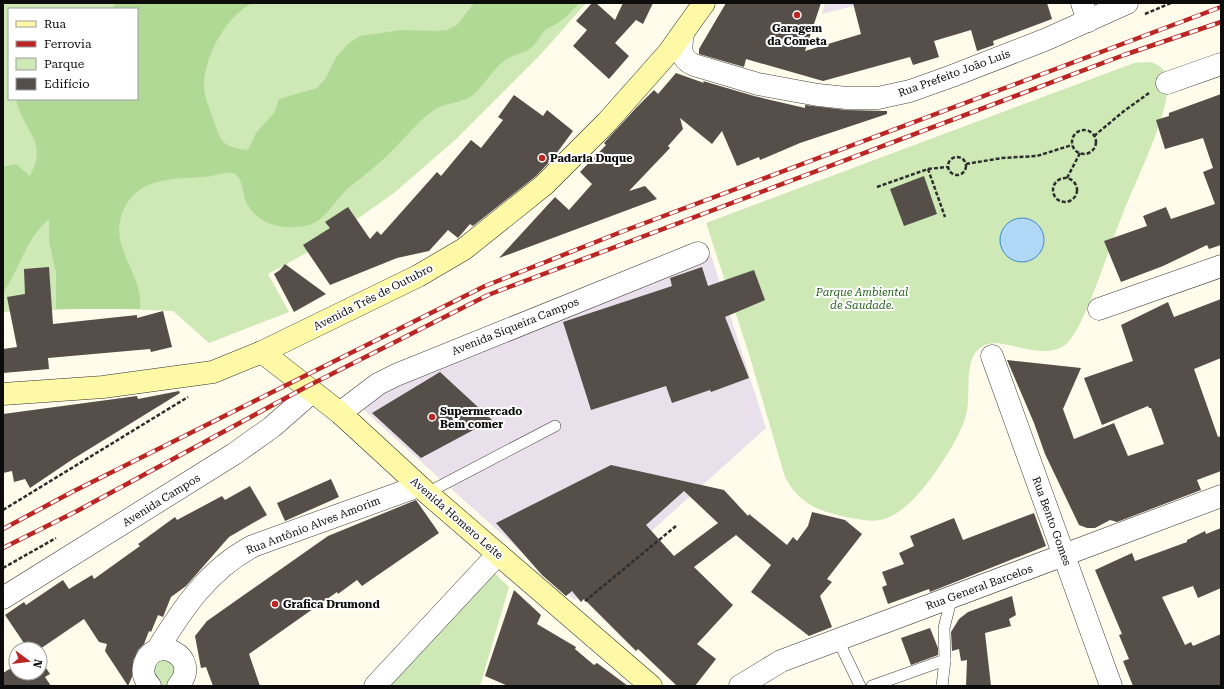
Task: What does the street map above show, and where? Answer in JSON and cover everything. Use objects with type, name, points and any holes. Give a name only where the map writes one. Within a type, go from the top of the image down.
[{"type":"main road","name":"Avenida Três de Outubro","points":[[3,394],[103,387],[213,372],[262,352],[418,276],[464,249],[544,185],[607,122],[650,74],[677,57],[683,34],[704,3]]},
{"type":"main road","name":"Avenida Homero Leite","points":[[262,352],[340,413],[423,489],[651,686]]},
{"type":"street","name":"Rua Prefeito João Luís","points":[[677,57],[758,84],[818,95],[847,98],[878,98],[910,91],[1047,39],[1085,12],[1127,3]]},
{"type":"street","points":[[1167,83],[1221,64]]},
{"type":"street","name":"Avenida Siqueira Campos","points":[[340,413],[378,384],[396,374],[698,253]]},
{"type":"street","points":[[1099,309],[1221,266]]},
{"type":"street","name":"Rua Bento Gomes","points":[[992,356],[1111,686]]},
{"type":"street","name":"Avenida Campos","points":[[3,598],[234,454],[272,427],[312,392]]},
{"type":"street","name":"Rua Antônio Alves Amorim","points":[[166,651],[183,611],[218,568],[236,555],[253,546],[423,489]]},
{"type":"street","name":"Rua General Barcelos","points":[[740,686],[781,661],[1221,496]]},
{"type":"street","points":[[375,686],[498,554]]},
{"type":"street","points":[[149,686],[145,679],[144,665],[147,659],[166,651],[180,656],[186,668],[185,674],[179,686]]},
{"type":"lane","points":[[423,489],[555,426]]},
{"type":"lane","points":[[942,686],[945,660],[944,628],[952,596]]},
{"type":"lane","points":[[838,640],[860,686]]},
{"type":"lane","points":[[872,686],[945,660]]},
{"type":"path","points":[[1094,136],[1133,103],[1167,83]]},
{"type":"path","points":[[1086,130],[1094,136],[1095,144],[1092,151],[1086,154],[1080,153],[1072,145],[1073,138],[1079,131],[1086,130]]},
{"type":"path","points":[[966,164],[1002,158],[1037,156],[1072,145]]},
{"type":"path","points":[[1067,178],[1080,153]]},
{"type":"path","points":[[954,157],[962,159],[966,164],[965,170],[959,176],[952,175],[947,167],[949,161],[954,157]]},
{"type":"path","points":[[877,187],[928,169],[947,167]]},
{"type":"path","points":[[928,169],[945,217]]},
{"type":"path","points":[[1067,178],[1075,183],[1076,194],[1071,200],[1063,201],[1055,195],[1054,187],[1061,179],[1067,178]]},
{"type":"path","points":[[3,510],[190,396]]},
{"type":"path","points":[[568,615],[676,526]]},
{"type":"shaded area","points":[[825,3],[865,3],[822,14]]},
{"type":"shaded area","points":[[711,255],[766,428],[575,600],[357,404]]},
{"type":"green space","points":[[3,3],[586,3],[542,53],[455,140],[394,193],[319,246],[268,274],[289,312],[209,343],[173,311],[101,308],[3,312]]},
{"type":"green space","points":[[115,3],[253,3],[235,16],[220,36],[209,58],[204,81],[204,91],[221,138],[233,148],[248,150],[256,133],[274,113],[279,99],[317,88],[326,78],[336,57],[349,43],[360,36],[402,30],[447,30],[457,25],[474,3],[579,3],[562,20],[544,31],[532,47],[507,59],[500,65],[482,86],[470,97],[461,101],[443,105],[433,110],[384,158],[346,190],[324,215],[314,223],[299,227],[290,227],[271,224],[263,220],[250,208],[245,199],[239,178],[232,173],[224,173],[207,177],[166,180],[144,187],[134,194],[127,204],[121,217],[119,229],[120,241],[137,285],[140,297],[140,309],[56,309],[56,272],[49,241],[49,219],[41,226],[29,244],[3,293],[3,167],[16,164],[30,176],[35,164],[37,153],[36,145],[33,136],[19,110],[16,100],[138,100],[138,8],[112,8]]},
{"type":"green space","name":"Parque Ambiental de Saudade.","points":[[1151,62],[1162,68],[1166,74],[1168,82],[1161,119],[1148,155],[1120,221],[1096,288],[1072,337],[1065,345],[1049,351],[1031,350],[994,343],[983,346],[976,352],[972,360],[970,370],[967,411],[960,432],[935,473],[917,496],[895,514],[883,520],[874,521],[851,518],[821,510],[805,501],[791,487],[785,477],[749,354],[706,223],[1134,63]]},
{"type":"green space","points":[[491,570],[509,587],[480,686],[383,686]]},
{"type":"green space","points":[[177,657],[173,686],[157,686],[151,659]]},
{"type":"water","points":[[1022,218],[1034,222],[1040,228],[1044,240],[1040,252],[1034,258],[1022,262],[1010,258],[1004,252],[1000,240],[1004,228],[1010,222]]},
{"type":"building","points":[[592,3],[596,3],[615,20],[623,3],[653,3],[643,24],[636,20],[615,43],[629,56],[609,79],[573,46],[587,30],[576,21]]},
{"type":"building","points":[[726,3],[821,3],[805,51],[861,34],[853,3],[1047,3],[1052,19],[993,41],[994,45],[977,51],[971,30],[934,41],[939,57],[913,65],[910,57],[823,81],[746,59],[744,67],[699,54],[699,49]]},
{"type":"building","points":[[676,73],[704,83],[703,81],[754,96],[805,108],[805,105],[846,110],[887,111],[887,114],[800,143],[760,160],[759,157],[737,166],[722,131],[712,144],[680,118],[683,129],[668,146],[670,148],[629,191],[645,186],[657,199],[499,258],[555,197],[569,210],[592,184],[580,172],[606,145],[604,143],[636,108],[654,90],[658,94]]},
{"type":"building","points":[[1221,94],[1221,245],[1209,249],[1207,245],[1163,266],[1121,282],[1104,241],[1147,226],[1143,216],[1166,207],[1171,219],[1215,204],[1203,172],[1213,168],[1203,138],[1165,149],[1156,120],[1169,116],[1169,113]]},
{"type":"building","points":[[514,95],[543,116],[547,110],[573,131],[553,158],[536,176],[473,226],[470,224],[458,238],[448,230],[429,251],[397,258],[330,285],[303,245],[330,228],[325,222],[348,207],[370,239],[377,231],[381,235],[437,172],[441,176],[471,140],[481,148],[503,120],[498,117]]},
{"type":"building","points":[[924,176],[937,214],[904,226],[890,189]]},
{"type":"building","points":[[285,264],[326,294],[294,312],[274,274]]},
{"type":"building","points":[[49,267],[53,324],[137,315],[137,318],[163,311],[172,347],[151,352],[150,349],[48,358],[49,369],[3,373],[3,349],[17,347],[7,297],[25,294],[24,269]]},
{"type":"building","points":[[702,267],[708,286],[754,270],[765,300],[725,317],[749,378],[711,392],[710,390],[672,403],[666,386],[591,410],[563,322],[672,286],[670,278]]},
{"type":"building","points":[[1221,299],[1221,358],[1194,369],[1218,437],[1221,436],[1221,471],[1197,480],[1201,490],[1117,522],[1110,520],[1095,528],[1087,528],[1079,525],[1045,454],[1034,423],[1007,360],[1081,368],[1063,409],[1074,439],[1114,423],[1128,456],[1164,444],[1151,408],[1148,406],[1102,425],[1084,378],[1133,361],[1121,325],[1168,302],[1174,317]]},
{"type":"building","name":"Supermercado Bem comer","points":[[440,372],[492,420],[421,458],[372,413]]},
{"type":"building","points":[[179,391],[180,393],[73,459],[30,488],[25,479],[14,482],[12,471],[3,473],[3,414],[137,396],[138,399]]},
{"type":"building","points":[[611,465],[724,490],[748,516],[749,514],[787,545],[793,537],[797,541],[808,526],[812,512],[845,520],[862,534],[827,579],[832,582],[820,596],[832,627],[809,636],[751,592],[771,565],[736,535],[694,567],[733,605],[697,644],[716,659],[695,686],[677,686],[638,649],[636,651],[584,599],[581,602],[572,591],[566,596],[542,575],[496,523]],"holes":[[[684,491],[718,523],[674,556],[646,525]]]},
{"type":"building","points":[[331,479],[339,497],[285,521],[277,503]]},
{"type":"building","points":[[250,486],[267,515],[229,537],[186,586],[171,597],[163,617],[158,615],[151,632],[149,631],[144,644],[138,650],[133,661],[132,677],[128,686],[105,651],[107,644],[99,642],[84,619],[48,644],[48,641],[23,641],[5,615],[24,602],[26,605],[63,580],[69,589],[92,575],[94,579],[140,546],[138,544],[175,517],[177,520],[222,496],[225,500]]},
{"type":"building","points":[[416,500],[439,533],[362,586],[357,580],[338,594],[337,592],[249,654],[260,686],[213,686],[206,667],[201,668],[195,636],[207,621],[328,536]]},
{"type":"building","points":[[1034,513],[1046,546],[930,592],[929,589],[888,604],[882,587],[887,585],[882,572],[904,564],[899,553],[914,546],[910,536],[954,518],[963,540]]},
{"type":"building","points":[[1221,528],[1221,588],[1198,598],[1193,586],[1162,597],[1185,645],[1191,642],[1193,646],[1221,634],[1221,686],[1133,686],[1123,661],[1129,659],[1119,635],[1122,634],[1095,570],[1132,553],[1135,561],[1187,542],[1187,540],[1205,531],[1206,534]]},
{"type":"building","points":[[514,590],[541,615],[537,624],[576,647],[575,649],[594,665],[597,663],[628,686],[508,686],[485,676]]},
{"type":"building","points":[[1012,596],[1016,615],[1009,619],[1011,626],[985,633],[991,686],[966,686],[967,660],[961,661],[959,649],[952,651],[951,632],[959,619],[968,612]]},
{"type":"building","points":[[930,628],[938,648],[938,655],[911,665],[901,638]]},
{"type":"building","points":[[8,670],[8,681],[48,681],[51,686],[3,686],[3,673]]},
{"type":"railway","points":[[3,529],[72,492],[485,286],[621,232],[1221,7]]},
{"type":"railway","points":[[3,548],[77,511],[306,387],[488,295],[1124,55],[1221,22]]},
{"type":"place","name":"Garagem da Cometa","points":[[797,15]]},
{"type":"place","name":"Padaria Duque","points":[[542,158]]},
{"type":"place","name":"Supermercado Bem comer","points":[[432,417]]},
{"type":"place","name":"Grafica Drumond","points":[[275,604]]}]
